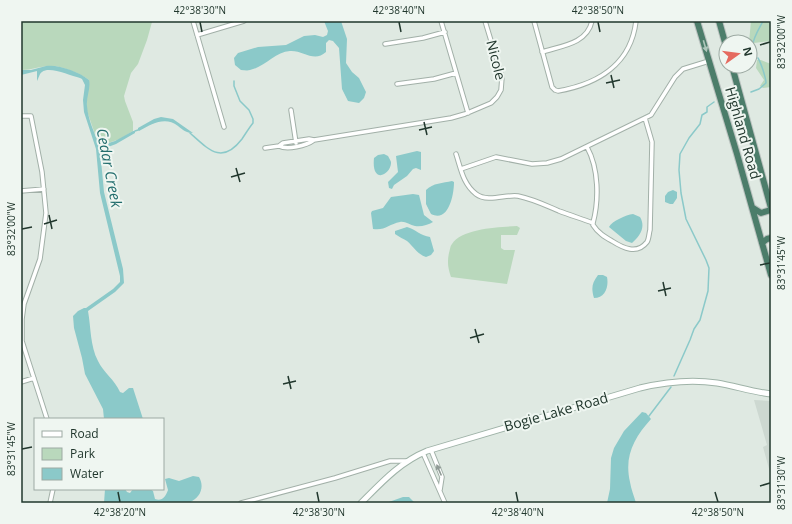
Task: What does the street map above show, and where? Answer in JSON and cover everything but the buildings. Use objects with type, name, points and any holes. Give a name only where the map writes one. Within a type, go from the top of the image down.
[{"type":"highway","name":"Highland Road","points":[[697,21],[771,275]]},
{"type":"highway","points":[[719,21],[723,34]]},
{"type":"highway","name":"Highland Road","points":[[734,74],[771,209]]},
{"type":"highway","points":[[752,208],[761,213],[771,209]]},
{"type":"highway","points":[[762,243],[771,238]]},
{"type":"main road","name":"Bogie Lake Road","points":[[361,503],[390,474],[422,453],[599,399],[659,384],[684,381],[705,382],[771,394]]},
{"type":"street","points":[[193,21],[224,127]]},
{"type":"street","points":[[197,35],[244,21]]},
{"type":"street","points":[[279,146],[282,143],[309,139],[314,140],[451,118],[468,113],[441,21]]},
{"type":"street","name":"Nicole","points":[[468,113],[491,103],[501,90],[502,79],[485,21]]},
{"type":"street","points":[[534,21],[554,89],[560,91],[588,83],[608,72],[619,62],[628,48],[636,21]]},
{"type":"street","points":[[542,52],[579,40],[587,32],[592,21]]},
{"type":"street","points":[[385,44],[423,38],[444,32]]},
{"type":"street","points":[[461,170],[496,157],[532,164],[561,159],[651,115],[683,69],[709,61]]},
{"type":"street","points":[[397,84],[436,78],[456,73]]},
{"type":"street","points":[[291,110],[296,146]]},
{"type":"street","points":[[21,116],[32,116],[44,189],[46,212],[40,259],[23,304],[22,341],[47,418]]},
{"type":"street","points":[[587,147],[592,156],[595,171],[596,211],[593,225],[597,232],[623,248],[632,250],[641,247],[647,241],[650,230],[652,142],[645,118]]},
{"type":"street","points":[[265,148],[279,146],[283,148],[310,144],[314,140]]},
{"type":"street","points":[[456,154],[469,188],[478,196],[491,198],[516,196],[524,197],[593,223]]},
{"type":"street","points":[[21,192],[44,189]]},
{"type":"street","points":[[21,382],[34,378]]},
{"type":"street","points":[[431,450],[442,477],[440,491]]},
{"type":"street","points":[[422,453],[445,503]]},
{"type":"street","points":[[241,503],[335,478],[385,462],[408,461]]},
{"type":"street","points":[[50,503],[53,490]]},
{"type":"shaded area","points":[[754,400],[771,401],[771,476],[763,447],[767,445]]},
{"type":"green space","points":[[21,21],[155,21],[152,22],[138,64],[131,73],[124,96],[133,122],[133,131],[120,139],[99,146],[87,111],[86,100],[89,80],[71,70],[54,66],[21,70]]},
{"type":"green space","points":[[751,21],[771,21],[771,41],[758,43],[758,34],[750,34]]},
{"type":"green space","points":[[758,60],[771,64],[771,87],[763,88],[760,86],[764,80],[758,71]]},
{"type":"green space","points":[[517,226],[520,228],[517,235],[501,235],[501,248],[504,250],[515,250],[507,284],[451,277],[448,265],[448,256],[452,244],[457,239],[482,229]]},
{"type":"water","points":[[324,21],[341,21],[347,39],[346,63],[352,72],[359,78],[366,92],[364,98],[359,103],[348,101],[342,89],[339,48],[333,41],[329,40],[326,43],[326,52],[322,55],[313,56],[290,51],[280,54],[260,66],[249,70],[241,70],[235,65],[234,58],[238,53],[258,47],[286,45],[304,36],[315,35],[323,37],[327,35],[328,31]]},
{"type":"water","points":[[46,66],[57,66],[69,69],[89,80],[87,103],[88,111],[99,146],[115,141],[135,131],[135,133],[116,144],[100,150],[104,192],[123,269],[124,283],[115,292],[88,311],[92,343],[98,361],[120,392],[123,393],[129,388],[133,388],[143,418],[104,418],[103,409],[85,374],[74,328],[73,316],[78,311],[86,308],[113,289],[120,282],[120,276],[100,193],[96,149],[84,112],[83,100],[85,85],[80,78],[50,70],[42,72],[37,81],[37,71],[21,75],[21,70],[31,70]]},
{"type":"water","points":[[161,117],[173,119],[193,133],[186,132],[173,123],[163,121],[139,131],[138,130],[138,128],[154,119]]},
{"type":"water","points":[[417,151],[421,152],[421,170],[416,168],[413,169],[407,176],[394,185],[392,189],[389,188],[388,182],[398,172],[396,156]]},
{"type":"water","points":[[384,154],[388,156],[391,162],[390,166],[385,173],[378,175],[374,167],[374,158],[378,155]]},
{"type":"water","points":[[452,181],[454,182],[453,193],[446,211],[437,216],[431,214],[426,204],[426,190],[435,185]]},
{"type":"water","points":[[673,190],[677,192],[677,198],[673,204],[665,202],[665,196],[668,192]]},
{"type":"water","points":[[413,194],[419,195],[424,215],[433,222],[424,226],[413,226],[400,222],[381,229],[373,229],[372,211],[383,208],[391,197]]},
{"type":"water","points":[[633,214],[640,217],[642,221],[642,228],[640,234],[632,243],[626,241],[609,227],[620,219]]},
{"type":"water","points":[[407,227],[430,237],[434,251],[431,255],[426,257],[423,256],[407,241],[395,234],[395,231]]},
{"type":"water","points":[[598,275],[607,277],[607,288],[601,296],[594,298],[593,286]]},
{"type":"water","points":[[642,412],[646,413],[651,419],[635,440],[628,464],[630,485],[636,503],[607,503],[610,489],[611,458],[614,448],[624,431]]},
{"type":"water","points":[[193,476],[199,477],[202,485],[199,495],[190,502],[104,503],[105,490],[126,490],[130,493],[132,490],[152,490],[155,499],[160,500],[165,496],[168,490],[165,479],[169,478],[179,481]]},
{"type":"water","points":[[403,497],[409,497],[415,503],[386,503]]},
{"type":"waterway","points":[[756,34],[763,21]]},
{"type":"waterway","points":[[751,92],[759,89],[766,83],[761,63],[758,58]]},
{"type":"waterway","points":[[190,133],[203,145],[216,152],[222,153],[235,147],[242,139],[253,123],[253,119],[249,110],[240,101],[234,86],[234,81]]},
{"type":"waterway","points":[[674,376],[694,329],[700,320],[708,291],[709,268],[686,219],[681,193],[679,170],[680,154],[689,138],[700,124],[702,115],[707,112],[707,107],[714,102]]},
{"type":"waterway","points":[[649,416],[671,387]]},
{"type":"water label","name":"Cedar Creek","points":[[109,168]]}]
